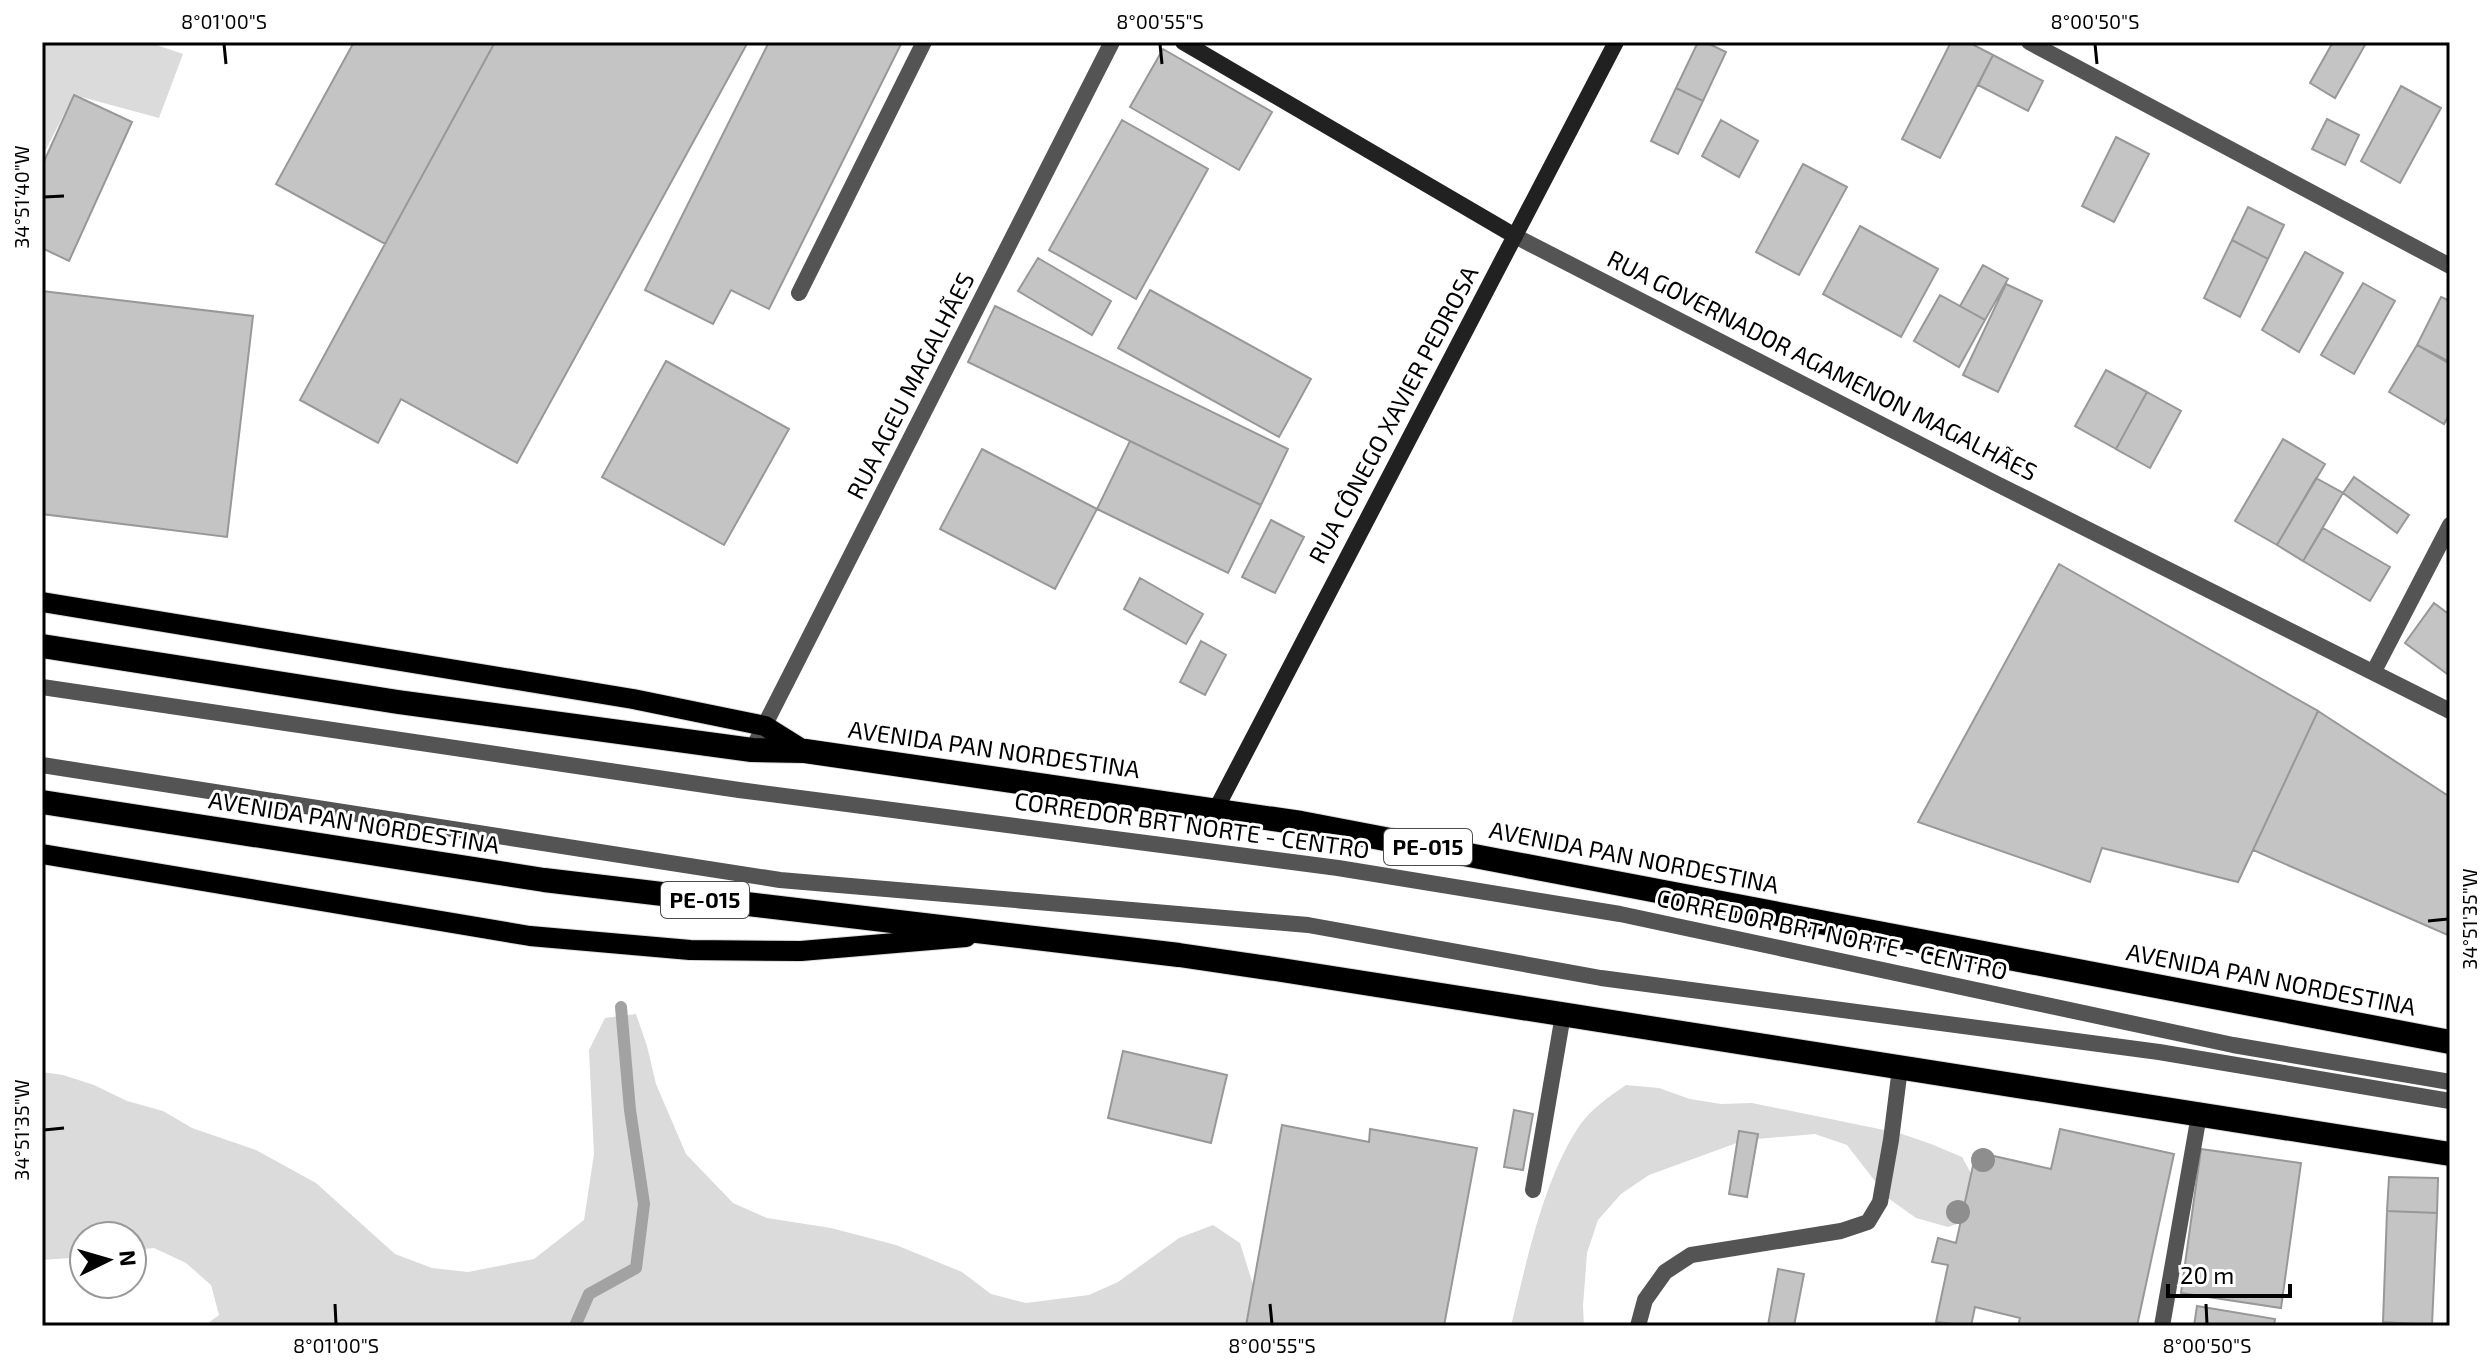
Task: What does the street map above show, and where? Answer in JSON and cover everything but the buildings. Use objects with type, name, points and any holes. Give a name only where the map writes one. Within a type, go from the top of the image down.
[{"type":"highway","name":"AVENIDA PAN NORDESTINA","points":[[42,646],[398,702],[752,750],[805,751],[1301,823],[2450,1042]]},
{"type":"highway","name":"AVENIDA PAN NORDESTINA","points":[[42,802],[544,880],[1179,955],[2450,1154]]},
{"type":"main road","name":"AVENIDA PAN NORDESTINA","points":[[42,602],[633,699],[765,726],[805,751]]},
{"type":"main road","name":"AVENIDA PAN NORDESTINA","points":[[42,854],[530,936],[690,950],[801,951],[992,934]]},
{"type":"street","points":[[799,293],[924,42]]},
{"type":"street","name":"RUA AGEU MAGALHÃES","points":[[752,750],[1112,42]]},
{"type":"street","name":"RUA GOVERNADOR AGAMENON MAGALHÃES","points":[[1183,42],[1515,236],[1995,483],[2450,711]]},
{"type":"street","name":"RUA CÔNEGO XAVIER PEDROSA","points":[[1215,811],[1616,42]]},
{"type":"street","points":[[2029,42],[2450,266]]},
{"type":"street","points":[[2374,671],[2450,525]]},
{"type":"street","name":"CORREDOR BRT NORTE - CENTRO","points":[[42,687],[755,792],[1338,868],[1620,914],[2233,1045],[2450,1082]]},
{"type":"street","points":[[42,765],[780,880],[1308,925],[1601,978],[2159,1052],[2450,1101]]},
{"type":"street","points":[[1533,1190],[1563,1015]]},
{"type":"street","points":[[1638,1326],[1645,1300],[1665,1272],[1691,1255],[1841,1231],[1868,1222],[1880,1202],[1900,1068]]},
{"type":"street","points":[[2162,1326],[2199,1115]]},
{"type":"shaded area","points":[[42,42],[148,42],[183,54],[159,118],[74,95],[42,157]]},
{"type":"shaded area","points":[[636,1014],[656,1084],[686,1154],[733,1203],[767,1218],[831,1228],[896,1245],[962,1272],[991,1294],[1026,1303],[1089,1295],[1118,1282],[1179,1238],[1213,1225],[1240,1243],[1266,1326],[204,1326],[219,1315],[211,1285],[186,1263],[154,1248],[148,1249],[148,1220],[68,1220],[68,1258],[42,1260],[42,1072],[94,1085],[127,1101],[163,1111],[192,1128],[256,1150],[316,1183],[395,1254],[432,1268],[468,1272],[534,1259],[584,1220],[594,1154],[589,1050],[605,1018]]},
{"type":"shaded area","points":[[1626,1085],[1659,1088],[1690,1099],[1721,1104],[1752,1103],[1899,1133],[1931,1144],[1962,1157],[1977,1184],[1978,1217],[1948,1227],[1916,1218],[1888,1198],[1847,1145],[1815,1134],[1745,1140],[1649,1175],[1621,1194],[1598,1220],[1587,1253],[1584,1326],[1511,1326],[1536,1226],[1564,1152],[1586,1117]]},
{"type":"waterway","points":[[575,1326],[589,1294],[636,1268],[644,1204],[630,1110],[621,1007]]}]
